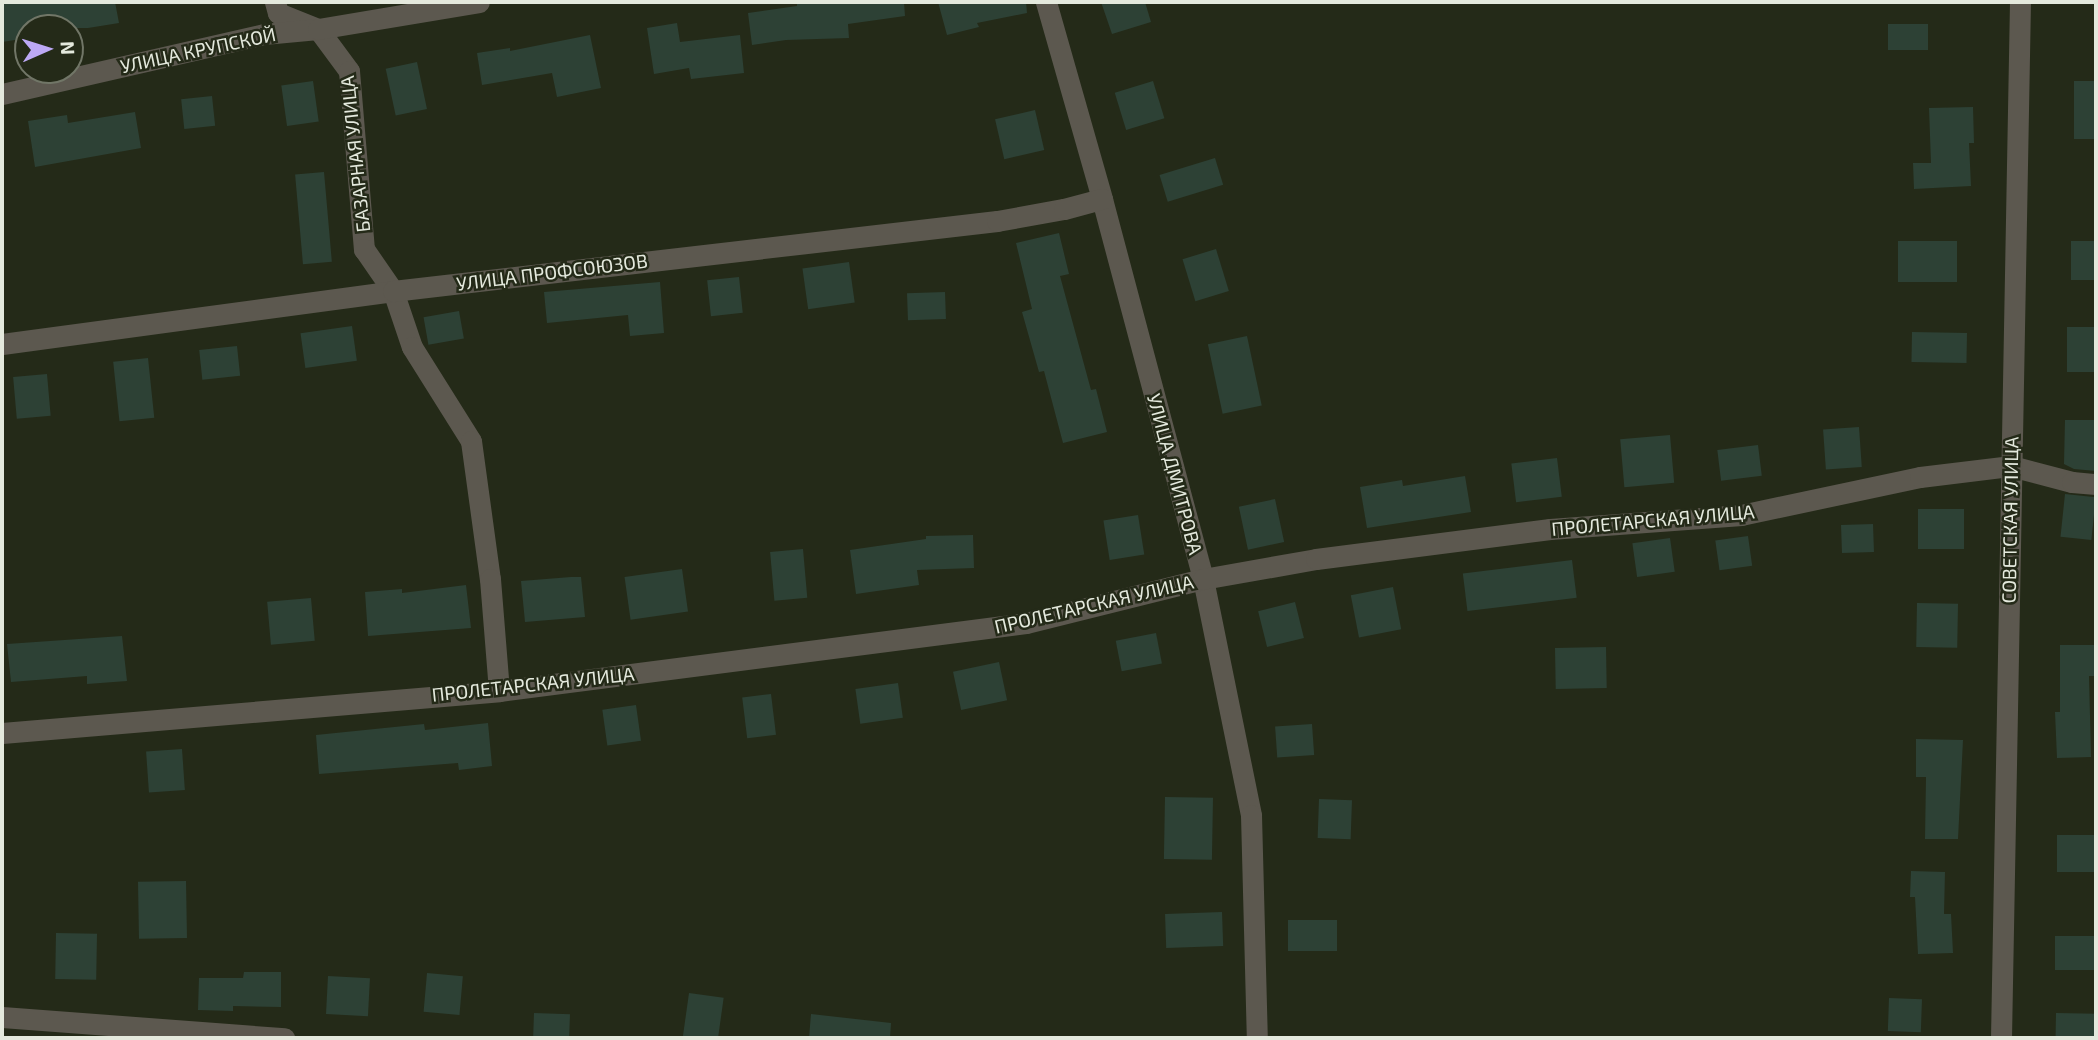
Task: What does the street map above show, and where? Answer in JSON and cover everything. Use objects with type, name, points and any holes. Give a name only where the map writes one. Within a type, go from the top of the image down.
[{"type":"street","points":[[275,2],[278,13],[318,29]]},
{"type":"street","name":"УЛИЦА КРУПСКОЙ","points":[[2,94],[264,34],[318,29],[479,2]]},
{"type":"street","name":"УЛИЦА ДМИТРОВА","points":[[1046,2],[1102,199],[1203,579],[1251,816],[1257,1038]]},
{"type":"street","name":"СОВЕТСКАЯ УЛИЦА","points":[[2001,1038],[2020,2]]},
{"type":"street","name":"БАЗАРНАЯ УЛИЦА","points":[[318,29],[349,71],[365,249],[393,291],[412,347],[471,441],[490,579],[499,691]]},
{"type":"street","name":"УЛИЦА ПРОФСОЮЗОВ","points":[[2,344],[393,291],[998,221],[1102,199]]},
{"type":"street","name":"ПРОЛЕТАРСКАЯ УЛИЦА","points":[[2,733],[499,691],[1026,623],[1203,579],[1315,559],[1550,529],[1741,515],[1920,477],[2011,466],[2073,482],[2096,484]]},
{"type":"street","points":[[2,1017],[75,1031],[284,1038]]},
{"type":"building","points":[[2,2],[115,2],[119,23],[88,28],[84,28],[84,14],[14,14],[14,40],[2,42]]},
{"type":"building","points":[[797,2],[904,2],[905,16],[848,24],[849,38],[786,40],[752,45],[748,13],[797,6]]},
{"type":"building","points":[[938,2],[1026,2],[1027,13],[977,23],[979,27],[947,35]]},
{"type":"building","points":[[1101,2],[1145,2],[1151,22],[1112,34]]},
{"type":"building","points":[[677,23],[680,42],[740,35],[744,73],[691,79],[689,68],[654,74],[647,28]]},
{"type":"building","points":[[1888,24],[1928,24],[1928,50],[1888,50]]},
{"type":"building","points":[[590,35],[601,88],[557,97],[552,73],[482,85],[477,53],[510,48],[510,51]]},
{"type":"building","points":[[417,62],[427,109],[396,116],[386,69]]},
{"type":"building","points":[[313,81],[319,122],[287,126],[281,85]]},
{"type":"building","points":[[1153,81],[1164,118],[1126,130],[1115,93]]},
{"type":"building","points":[[2074,81],[2096,81],[2096,139],[2074,139]]},
{"type":"building","points":[[212,96],[215,126],[184,129],[181,99]]},
{"type":"building","points":[[1973,107],[1974,143],[1969,143],[1971,186],[1914,189],[1913,163],[1931,163],[1929,108]]},
{"type":"building","points":[[1035,110],[1044,150],[1004,159],[995,119]]},
{"type":"building","points":[[135,112],[141,148],[35,167],[28,121],[67,115],[68,123]]},
{"type":"building","points":[[1215,158],[1223,185],[1168,202],[1160,175]]},
{"type":"building","points":[[324,172],[332,262],[303,264],[295,175]]},
{"type":"building","points":[[1059,233],[1069,274],[1060,276],[1091,390],[1096,389],[1107,432],[1063,443],[1044,371],[1039,372],[1022,312],[1032,309],[1016,243]]},
{"type":"building","points":[[1898,241],[1957,241],[1957,282],[1898,282]]},
{"type":"building","points":[[2071,241],[2096,241],[2096,280],[2071,280]]},
{"type":"building","points":[[1216,249],[1229,291],[1195,301],[1183,259]]},
{"type":"building","points":[[849,262],[855,303],[808,309],[802,269]]},
{"type":"building","points":[[739,277],[743,313],[711,316],[707,280]]},
{"type":"building","points":[[660,282],[664,333],[630,336],[628,315],[547,323],[544,292]]},
{"type":"building","points":[[945,292],[946,319],[908,320],[907,293]]},
{"type":"building","points":[[459,311],[464,339],[428,345],[424,317]]},
{"type":"building","points":[[352,326],[357,361],[305,368],[301,333]]},
{"type":"building","points":[[2067,327],[2096,327],[2096,372],[2067,372]]},
{"type":"building","points":[[1912,332],[1967,333],[1966,363],[1911,362]]},
{"type":"building","points":[[1247,336],[1262,405],[1223,414],[1208,344]]},
{"type":"building","points":[[237,346],[240,376],[202,380],[199,350]]},
{"type":"building","points":[[148,358],[154,418],[119,421],[113,362]]},
{"type":"building","points":[[47,374],[51,416],[17,419],[13,377]]},
{"type":"building","points":[[2065,420],[2096,420],[2096,471],[2074,469],[2064,464]]},
{"type":"building","points":[[1859,427],[1862,467],[1826,469],[1823,430]]},
{"type":"building","points":[[1670,435],[1674,483],[1624,487],[1620,439]]},
{"type":"building","points":[[1758,445],[1762,476],[1721,481],[1717,450]]},
{"type":"building","points":[[1557,458],[1562,497],[1516,502],[1511,464]]},
{"type":"building","points":[[1465,476],[1471,512],[1367,528],[1360,487],[1402,480],[1403,486]]},
{"type":"building","points":[[2065,494],[2096,497],[2091,540],[2061,537]]},
{"type":"building","points":[[1275,499],[1284,542],[1248,550],[1239,507]]},
{"type":"building","points":[[1918,509],[1964,509],[1964,549],[1918,549]]},
{"type":"building","points":[[1138,515],[1144,555],[1110,560],[1103,520]]},
{"type":"building","points":[[1873,524],[1874,552],[1842,553],[1841,525]]},
{"type":"building","points":[[973,535],[974,568],[917,570],[919,585],[856,594],[850,550],[926,539],[926,536]]},
{"type":"building","points":[[1748,536],[1752,566],[1719,570],[1715,541]]},
{"type":"building","points":[[1670,538],[1675,572],[1637,577],[1632,543]]},
{"type":"building","points":[[803,549],[807,598],[774,601],[770,552]]},
{"type":"building","points":[[1572,560],[1577,598],[1467,611],[1463,573]]},
{"type":"building","points":[[682,569],[688,612],[631,620],[625,577]]},
{"type":"building","points":[[581,577],[585,617],[525,622],[521,581]]},
{"type":"building","points":[[466,585],[471,628],[368,636],[365,592],[402,589],[402,593]]},
{"type":"building","points":[[1393,587],[1401,629],[1359,637],[1351,595]]},
{"type":"building","points":[[311,598],[315,641],[271,645],[267,602]]},
{"type":"building","points":[[1295,602],[1304,638],[1267,647],[1258,611]]},
{"type":"building","points":[[1917,603],[1958,604],[1957,648],[1916,647]]},
{"type":"building","points":[[1156,633],[1162,663],[1122,671],[1116,641]]},
{"type":"building","points":[[122,636],[127,681],[87,684],[87,676],[11,682],[7,644]]},
{"type":"building","points":[[2060,645],[2094,645],[2095,676],[2089,676],[2091,757],[2057,758],[2055,712],[2060,712]]},
{"type":"building","points":[[1606,647],[1607,688],[1556,689],[1555,648]]},
{"type":"building","points":[[999,662],[1007,700],[961,710],[953,672]]},
{"type":"building","points":[[898,683],[903,718],[860,724],[855,689]]},
{"type":"building","points":[[771,694],[776,735],[747,738],[742,698]]},
{"type":"building","points":[[636,705],[641,741],[607,745],[602,710]]},
{"type":"building","points":[[488,723],[492,766],[459,770],[458,763],[319,774],[316,735],[424,724],[425,730]]},
{"type":"building","points":[[1312,724],[1314,755],[1277,758],[1275,727]]},
{"type":"building","points":[[1916,739],[1963,740],[1958,839],[1925,839],[1926,777],[1916,777]]},
{"type":"building","points":[[182,749],[185,790],[149,792],[146,752]]},
{"type":"building","points":[[1165,797],[1213,798],[1212,860],[1164,859]]},
{"type":"building","points":[[1319,799],[1352,800],[1351,839],[1318,838]]},
{"type":"building","points":[[2057,835],[2096,835],[2096,872],[2057,872]]},
{"type":"building","points":[[1911,871],[1945,872],[1944,914],[1951,914],[1953,953],[1918,954],[1915,897],[1910,897]]},
{"type":"building","points":[[186,881],[187,938],[139,939],[138,882]]},
{"type":"building","points":[[1222,912],[1223,946],[1166,948],[1165,914]]},
{"type":"building","points":[[1288,920],[1337,920],[1337,951],[1288,951]]},
{"type":"building","points":[[56,933],[97,934],[96,980],[55,979]]},
{"type":"building","points":[[2055,936],[2096,936],[2096,970],[2055,970]]},
{"type":"building","points":[[244,972],[281,972],[281,1007],[233,1006],[233,1011],[198,1010],[199,978],[243,978]]},
{"type":"building","points":[[427,973],[463,976],[459,1015],[424,1012]]},
{"type":"building","points":[[328,976],[370,978],[368,1016],[326,1014]]},
{"type":"building","points":[[689,993],[724,998],[718,1038],[683,1038]]},
{"type":"building","points":[[1889,998],[1922,999],[1921,1032],[1888,1031]]},
{"type":"building","points":[[534,1013],[570,1014],[569,1038],[533,1038]]},
{"type":"building","points":[[2056,1013],[2096,1014],[2096,1038],[2056,1038]]},
{"type":"building","points":[[811,1014],[891,1023],[890,1038],[809,1038]]}]
